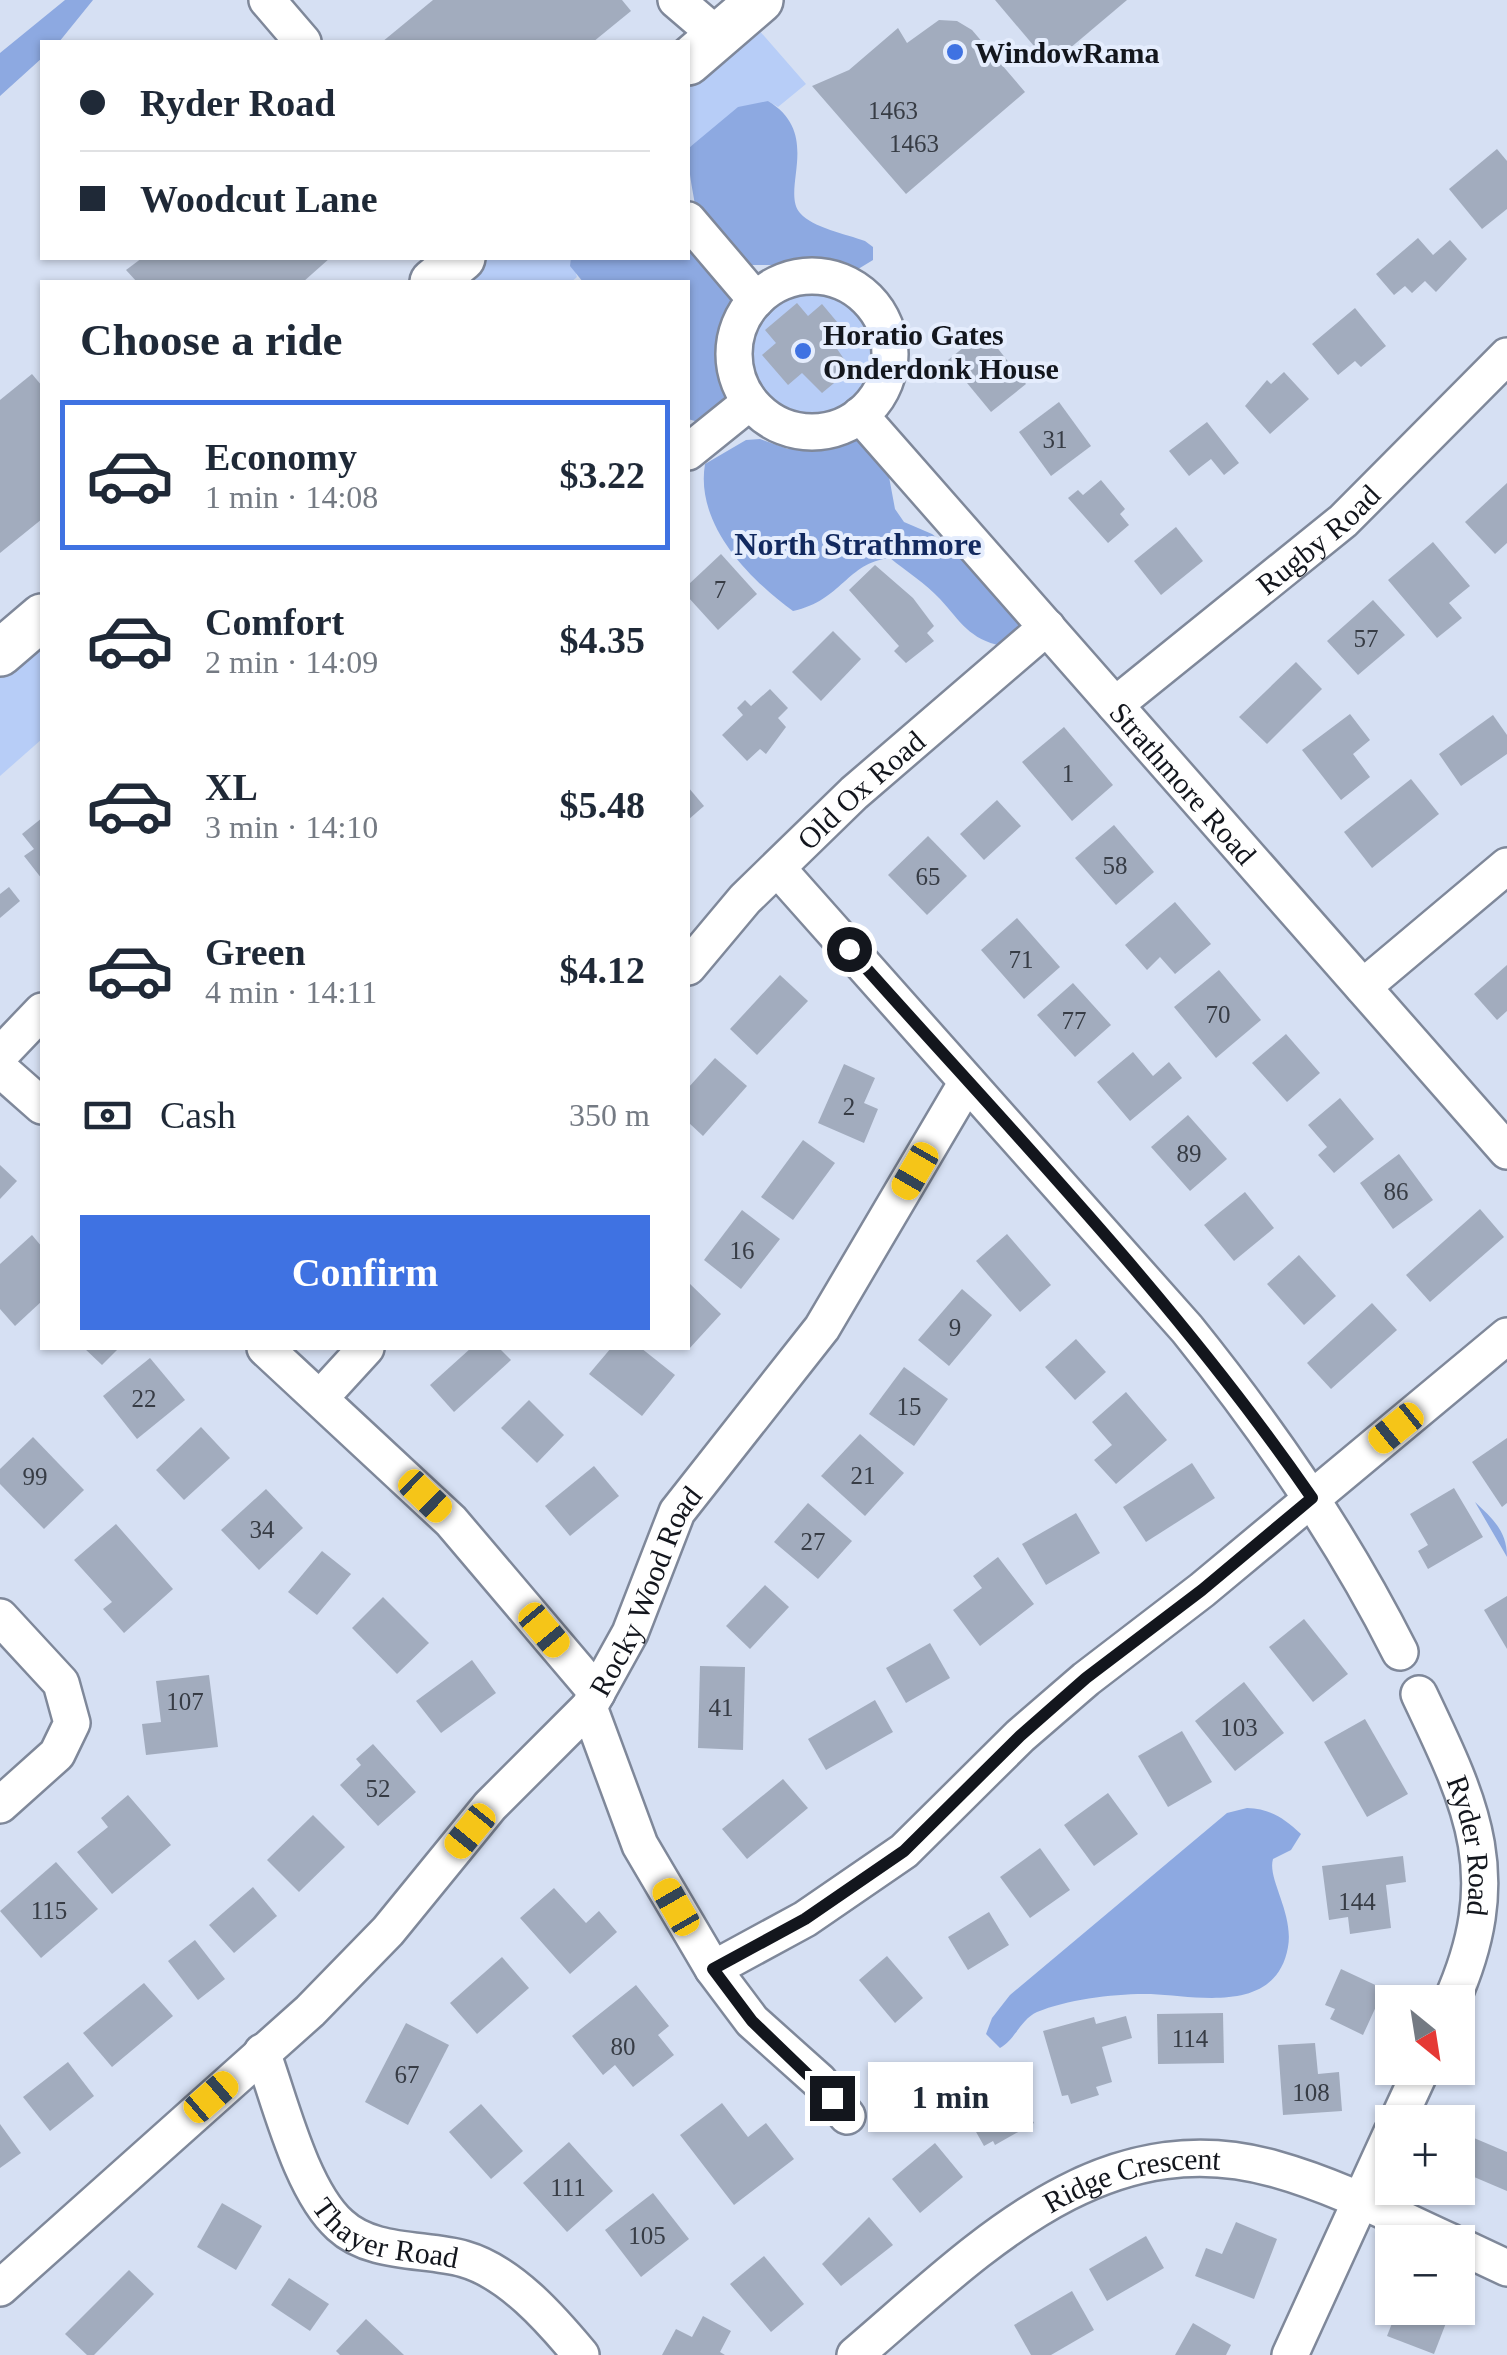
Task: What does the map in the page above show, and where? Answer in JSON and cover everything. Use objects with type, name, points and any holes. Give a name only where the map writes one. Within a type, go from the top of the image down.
[{"type":"main road","points":[[435,280],[460,260]]},
{"type":"main road","points":[[2,647],[40,618]]},
{"type":"street","points":[[267,0],[301,40]]},
{"type":"street","points":[[676,0],[729,19]]},
{"type":"street","points":[[690,222],[756,300]]},
{"type":"street","points":[[814,277],[850,286],[870,302],[884,323],[890,348],[888,373],[878,396],[860,415],[827,430],[790,430],[768,419],[750,402],[734,362],[735,339],[756,300],[776,285],[814,277]]},
{"type":"street","name":"Rugby Road","points":[[1115,705],[1343,521],[1507,356]]},
{"type":"street","points":[[690,450],[750,402]]},
{"type":"street","name":"Strathmore Road","points":[[860,415],[1507,1151]]},
{"type":"street","name":"Old Ox Road","points":[[690,964],[854,793],[1047,628]]},
{"type":"street","points":[[1363,988],[1507,866]]},
{"type":"street","points":[[778,869],[1187,1329],[1246,1402],[1360,1574],[1400,1652]]},
{"type":"street","points":[[0,1055],[40,1013]]},
{"type":"street","points":[[0,1069],[40,1104]]},
{"type":"street","name":"Rocky Wood Road","points":[[0,2288],[262,2052],[388,1931],[490,1806],[593,1700],[636,1621],[677,1512],[822,1328],[967,1082]]},
{"type":"street","points":[[713,1969],[805,1919],[904,1851],[1020,1736],[1086,1678],[1202,1590],[1507,1336]]},
{"type":"street","points":[[266,1350],[322,1396],[451,1520],[593,1700],[640,1845],[713,1969],[752,2021],[818,2081],[846,2116]]},
{"type":"street","points":[[322,1396],[364,1350]]},
{"type":"street","points":[[0,1616],[61,1684],[72,1723],[56,1754],[0,1805]]},
{"type":"street","name":"Ryder Road","points":[[1419,1694],[1474,1816],[1480,1848],[1480,1887],[1473,1932],[1457,1985]]},
{"type":"street","name":"Thayer Road","points":[[262,2052],[301,2160],[338,2224],[366,2240],[465,2259],[489,2270],[537,2309],[580,2355]]},
{"type":"street","name":"Ridge Crescent","points":[[855,2355],[1011,2226],[1070,2188],[1118,2170],[1203,2160],[1274,2168],[1412,2225]]},
{"type":"street","points":[[1290,2355],[1375,2170]]},
{"type":"street","name":"Ridge Crescent","points":[[1475,2254],[1507,2268]]},
{"type":"shaded area","points":[[65,0],[93,0],[61,40],[40,40],[40,60],[0,96],[0,53]]},
{"type":"shaded area","points":[[744,13],[806,84],[778,107],[768,101],[690,147],[690,61]]},
{"type":"shaded area","points":[[768,101],[784,114],[797,145],[794,190],[800,213],[821,227],[865,241],[873,247],[873,260],[850,274],[805,265],[741,265],[731,277],[730,396],[705,424],[690,420],[690,280],[581,280],[570,266],[571,260],[690,260],[690,223],[697,224],[690,147],[738,107]]},
{"type":"shaded area","points":[[461,260],[572,260],[577,277],[573,280],[436,280]]},
{"type":"shaded area","points":[[812,276],[842,282],[867,299],[884,324],[890,354],[884,384],[867,409],[842,426],[812,432],[782,426],[757,409],[740,384],[734,354],[740,324],[757,299],[782,282]]},
{"type":"shaded area","points":[[858,438],[887,466],[895,509],[904,522],[932,534],[987,575],[1020,613],[1022,629],[1002,646],[973,634],[934,593],[890,558],[863,567],[823,599],[793,611],[759,583],[728,548],[708,508],[705,464],[746,440],[760,439],[788,449]]},
{"type":"shaded area","points":[[40,619],[40,741],[0,776],[0,653]]},
{"type":"shaded area","points":[[1475,1502],[1502,1533],[1507,1557]]},
{"type":"shaded area","points":[[1247,1808],[1277,1815],[1301,1834],[1291,1850],[1273,1859],[1289,1934],[1281,1969],[1268,1983],[1232,1997],[1138,1994],[1078,2000],[1037,2012],[1000,2048],[986,2034],[992,2018],[1010,1995],[1227,1813]]},
{"type":"building","points":[[433,0],[622,0],[631,11],[595,40],[384,40]]},
{"type":"building","points":[[995,0],[1127,0],[1050,65]]},
{"type":"building","points":[[939,20],[957,21],[972,30],[1025,92],[906,194],[812,86],[849,70],[898,28],[907,43]]},
{"type":"building","points":[[1497,149],[1507,161],[1507,209],[1482,229],[1449,189]]},
{"type":"building","points":[[1418,238],[1433,255],[1450,240],[1467,259],[1436,292],[1425,281],[1412,293],[1405,286],[1394,295],[1376,274]]},
{"type":"building","points":[[139,260],[328,260],[305,280],[135,280],[126,270]]},
{"type":"building","name":"Horatio Gates Onderdonk House","points":[[797,303],[808,316],[822,304],[848,335],[835,346],[851,369],[822,393],[802,373],[788,385],[762,355],[776,343],[765,330]]},
{"type":"building","points":[[1355,308],[1386,346],[1361,367],[1355,361],[1338,375],[1312,344]]},
{"type":"building","points":[[984,331],[1026,384],[991,412],[948,360]]},
{"type":"building","points":[[1284,372],[1309,399],[1270,434],[1245,406],[1267,380],[1271,384]]},
{"type":"building","points":[[32,374],[40,384],[40,521],[0,553],[0,400]]},
{"type":"building","points":[[1059,402],[1091,446],[1051,476],[1019,432]]},
{"type":"building","points":[[1207,422],[1239,463],[1224,475],[1211,459],[1189,476],[1169,451]]},
{"type":"building","points":[[1101,480],[1125,509],[1120,514],[1129,525],[1108,543],[1068,498],[1078,490],[1083,495]]},
{"type":"building","points":[[1507,483],[1507,543],[1495,554],[1465,522]]},
{"type":"building","points":[[1176,527],[1203,561],[1161,595],[1134,561]]},
{"type":"building","points":[[1433,542],[1470,586],[1449,603],[1462,618],[1437,638],[1388,580]]},
{"type":"building","points":[[721,554],[757,594],[718,630],[690,599],[690,583]]},
{"type":"building","points":[[875,565],[913,598],[934,626],[927,633],[934,641],[906,663],[894,651],[899,646],[849,590]]},
{"type":"building","points":[[1373,600],[1405,635],[1358,675],[1327,641]]},
{"type":"building","points":[[833,631],[861,659],[821,701],[792,672]]},
{"type":"building","points":[[1296,662],[1322,689],[1267,744],[1239,717]]},
{"type":"building","points":[[770,689],[788,708],[778,718],[786,727],[766,754],[760,749],[747,761],[722,735],[743,715],[737,708],[745,700],[751,706]]},
{"type":"building","points":[[1350,714],[1370,740],[1353,754],[1370,777],[1341,800],[1302,750]]},
{"type":"building","points":[[1493,715],[1507,735],[1507,754],[1461,786],[1439,754]]},
{"type":"building","points":[[1064,727],[1113,785],[1072,821],[1022,762]]},
{"type":"building","points":[[1411,779],[1439,814],[1372,868],[1344,832]]},
{"type":"building","points":[[690,789],[704,806],[690,818]]},
{"type":"building","points":[[997,800],[1021,826],[984,860],[960,834]]},
{"type":"building","points":[[40,820],[40,876],[24,856],[34,849],[22,834]]},
{"type":"building","points":[[1114,825],[1154,872],[1116,905],[1075,858]]},
{"type":"building","points":[[928,836],[967,876],[927,915],[888,875]]},
{"type":"building","points":[[9,887],[20,901],[0,918],[0,894]]},
{"type":"building","points":[[1175,902],[1211,944],[1175,974],[1160,957],[1147,970],[1125,945]]},
{"type":"building","points":[[1017,918],[1060,967],[1024,999],[981,950]]},
{"type":"building","points":[[1507,965],[1507,1011],[1497,1020],[1474,994]]},
{"type":"building","points":[[1219,970],[1261,1020],[1216,1058],[1174,1007]]},
{"type":"building","points":[[780,975],[808,1001],[757,1055],[730,1029]]},
{"type":"building","points":[[1073,983],[1111,1025],[1075,1057],[1037,1015]]},
{"type":"building","points":[[1286,1034],[1320,1073],[1287,1102],[1252,1063]]},
{"type":"building","points":[[1133,1052],[1153,1076],[1169,1062],[1182,1078],[1130,1121],[1097,1082]]},
{"type":"building","points":[[715,1058],[747,1086],[703,1136],[690,1124],[690,1086]]},
{"type":"building","points":[[844,1064],[875,1078],[864,1103],[878,1109],[864,1143],[818,1123]]},
{"type":"building","points":[[1340,1098],[1374,1139],[1334,1173],[1318,1155],[1327,1147],[1308,1125]]},
{"type":"building","points":[[1188,1115],[1227,1159],[1190,1191],[1151,1147]]},
{"type":"building","points":[[803,1140],[835,1163],[793,1220],[761,1197]]},
{"type":"building","points":[[1399,1154],[1433,1200],[1393,1229],[1360,1183]]},
{"type":"building","points":[[0,1165],[17,1181],[0,1199]]},
{"type":"building","points":[[1245,1192],[1274,1228],[1234,1261],[1204,1225]]},
{"type":"building","points":[[1480,1209],[1504,1237],[1430,1302],[1406,1275]]},
{"type":"building","points":[[742,1210],[780,1239],[741,1289],[704,1260]]},
{"type":"building","points":[[1007,1234],[1051,1285],[1020,1312],[976,1261]]},
{"type":"building","points":[[32,1235],[40,1245],[40,1303],[15,1326],[0,1309],[0,1264]]},
{"type":"building","points":[[1299,1255],[1336,1296],[1304,1325],[1267,1284]]},
{"type":"building","points":[[690,1284],[721,1314],[690,1348]]},
{"type":"building","points":[[962,1289],[992,1315],[949,1366],[918,1340]]},
{"type":"building","points":[[1372,1303],[1397,1330],[1331,1389],[1307,1363]]},
{"type":"building","points":[[1076,1339],[1106,1372],[1075,1400],[1045,1367]]},
{"type":"building","points":[[86,1350],[117,1350],[102,1365]]},
{"type":"building","points":[[469,1350],[501,1350],[511,1360],[454,1412],[430,1385]]},
{"type":"building","points":[[609,1350],[644,1350],[675,1375],[642,1416],[589,1374]]},
{"type":"building","points":[[150,1358],[185,1400],[137,1439],[103,1396]]},
{"type":"building","points":[[904,1367],[948,1399],[914,1446],[869,1414]]},
{"type":"building","points":[[1126,1392],[1167,1440],[1116,1484],[1094,1460],[1112,1445],[1092,1422]]},
{"type":"building","points":[[529,1400],[564,1435],[537,1463],[501,1428]]},
{"type":"building","points":[[201,1427],[230,1458],[184,1500],[156,1470]]},
{"type":"building","points":[[860,1434],[904,1473],[865,1516],[821,1476]]},
{"type":"building","points":[[33,1437],[84,1490],[44,1529],[0,1484],[0,1469]]},
{"type":"building","points":[[1507,1438],[1507,1503],[1502,1507],[1472,1462]]},
{"type":"building","points":[[1192,1463],[1215,1498],[1146,1542],[1123,1507]]},
{"type":"building","points":[[594,1466],[619,1496],[570,1536],[545,1506]]},
{"type":"building","points":[[1454,1488],[1483,1537],[1428,1569],[1418,1551],[1428,1545],[1410,1514]]},
{"type":"building","points":[[266,1489],[303,1528],[259,1570],[221,1530]]},
{"type":"building","points":[[808,1503],[852,1541],[818,1579],[774,1542]]},
{"type":"building","points":[[1076,1513],[1100,1553],[1046,1585],[1022,1544]]},
{"type":"building","points":[[116,1524],[173,1589],[124,1633],[103,1609],[112,1602],[74,1560]]},
{"type":"building","points":[[322,1551],[351,1574],[317,1615],[288,1592]]},
{"type":"building","points":[[998,1557],[1034,1604],[980,1646],[953,1610],[982,1588],[973,1576]]},
{"type":"building","points":[[765,1585],[789,1607],[750,1649],[726,1626]]},
{"type":"building","points":[[1507,1596],[1507,1649],[1484,1610]]},
{"type":"building","points":[[383,1597],[429,1643],[397,1674],[352,1628]]},
{"type":"building","points":[[1304,1619],[1348,1674],[1313,1702],[1269,1647]]},
{"type":"building","points":[[930,1643],[950,1678],[906,1703],[886,1668]]},
{"type":"building","points":[[472,1660],[496,1693],[441,1733],[416,1701]]},
{"type":"building","points":[[700,1666],[745,1667],[743,1750],[698,1748]]},
{"type":"building","points":[[209,1675],[218,1747],[146,1755],[142,1724],[161,1722],[156,1681]]},
{"type":"building","points":[[1244,1682],[1284,1733],[1235,1771],[1195,1721]]},
{"type":"building","points":[[875,1700],[893,1732],[826,1770],[808,1739]]},
{"type":"building","points":[[1365,1719],[1408,1794],[1367,1817],[1324,1742]]},
{"type":"building","points":[[1182,1731],[1212,1782],[1168,1807],[1138,1756]]},
{"type":"building","points":[[373,1744],[416,1792],[378,1826],[340,1785],[361,1765],[356,1759]]},
{"type":"building","points":[[783,1779],[808,1808],[747,1859],[722,1829]]},
{"type":"building","points":[[1108,1793],[1138,1834],[1094,1866],[1064,1825]]},
{"type":"building","points":[[128,1795],[171,1845],[112,1894],[77,1852],[108,1827],[101,1818]]},
{"type":"building","points":[[313,1815],[345,1847],[299,1892],[267,1860]]},
{"type":"building","points":[[1040,1848],[1070,1890],[1030,1918],[1000,1877]]},
{"type":"building","points":[[1403,1856],[1406,1882],[1386,1885],[1391,1928],[1350,1934],[1348,1917],[1329,1920],[1322,1866]]},
{"type":"building","points":[[56,1862],[98,1909],[41,1958],[0,1911]]},
{"type":"building","points":[[253,1887],[277,1916],[234,1953],[209,1925]]},
{"type":"building","points":[[554,1888],[586,1923],[599,1911],[617,1932],[570,1974],[520,1918]]},
{"type":"building","points":[[989,1912],[1009,1945],[968,1970],[948,1937]]},
{"type":"building","points":[[195,1940],[225,1979],[198,2000],[168,1961]]},
{"type":"building","points":[[887,1956],[923,1998],[895,2023],[859,1980]]},
{"type":"building","points":[[502,1957],[529,1988],[477,2034],[450,2003]]},
{"type":"building","points":[[1341,1969],[1375,1985],[1375,2009],[1363,2035],[1330,2019],[1335,2009],[1325,2005]]},
{"type":"building","points":[[144,1983],[173,2016],[112,2067],[83,2033]]},
{"type":"building","points":[[636,1985],[669,2026],[658,2035],[674,2055],[633,2087],[615,2065],[603,2075],[572,2036]]},
{"type":"building","points":[[1223,2013],[1224,2063],[1158,2064],[1157,2014]]},
{"type":"building","points":[[1126,2016],[1132,2038],[1102,2047],[1112,2082],[1096,2087],[1099,2095],[1071,2104],[1068,2095],[1062,2096],[1043,2031],[1094,2017],[1096,2024]]},
{"type":"building","points":[[406,2023],[449,2045],[408,2125],[365,2102]]},
{"type":"building","points":[[1315,2043],[1318,2074],[1339,2072],[1342,2111],[1283,2115],[1278,2045]]},
{"type":"building","points":[[68,2062],[94,2096],[50,2131],[23,2097]]},
{"type":"building","points":[[1019,2078],[1029,2097],[1022,2101],[1034,2123],[995,2145],[993,2141],[984,2146],[971,2123],[980,2118],[972,2105]]},
{"type":"building","points":[[722,2103],[748,2137],[766,2123],[794,2159],[734,2205],[680,2135]]},
{"type":"building","points":[[481,2104],[523,2151],[491,2179],[449,2132]]},
{"type":"building","points":[[0,2124],[21,2153],[0,2168]]},
{"type":"building","points":[[1475,2138],[1507,2152],[1507,2191],[1475,2177]]},
{"type":"building","points":[[569,2142],[613,2191],[567,2232],[523,2183]]},
{"type":"building","points":[[935,2143],[963,2177],[920,2213],[892,2179]]},
{"type":"building","points":[[653,2193],[689,2239],[641,2277],[605,2230]]},
{"type":"building","points":[[222,2203],[262,2226],[236,2270],[197,2247]]},
{"type":"building","points":[[869,2217],[893,2245],[841,2286],[822,2264]]},
{"type":"building","points":[[1236,2222],[1277,2239],[1254,2299],[1195,2276],[1206,2248],[1222,2254]]},
{"type":"building","points":[[1146,2236],[1164,2268],[1107,2301],[1089,2269]]},
{"type":"building","points":[[764,2256],[804,2304],[771,2332],[730,2284]]},
{"type":"building","points":[[129,2270],[154,2294],[94,2355],[87,2355],[65,2334]]},
{"type":"building","points":[[289,2278],[329,2304],[310,2331],[271,2305]]},
{"type":"building","points":[[1072,2291],[1094,2330],[1051,2355],[1031,2355],[1014,2325]]},
{"type":"building","points":[[703,2316],[731,2331],[720,2352],[725,2355],[662,2355],[676,2329],[692,2337]]},
{"type":"building","points":[[366,2319],[404,2355],[340,2355],[336,2351]]},
{"type":"building","points":[[1193,2323],[1231,2345],[1226,2355],[1175,2355]]},
{"type":"building","points":[[1391,2325],[1445,2325],[1434,2354],[1387,2336]]},
{"type":"place","name":"WindowRama","points":[[955,52]]},
{"type":"place","name":"Horatio Gates Onderdonk House","points":[[803,351]]},
{"type":"district","name":"North Strathmore","points":[[858,544]]},
{"type":"route","points":[[832,2098],[752,2021],[713,1969],[805,1919],[904,1851],[1020,1736],[1086,1678],[1202,1590],[1312,1498],[1246,1402],[1187,1329],[849,949]]}]
